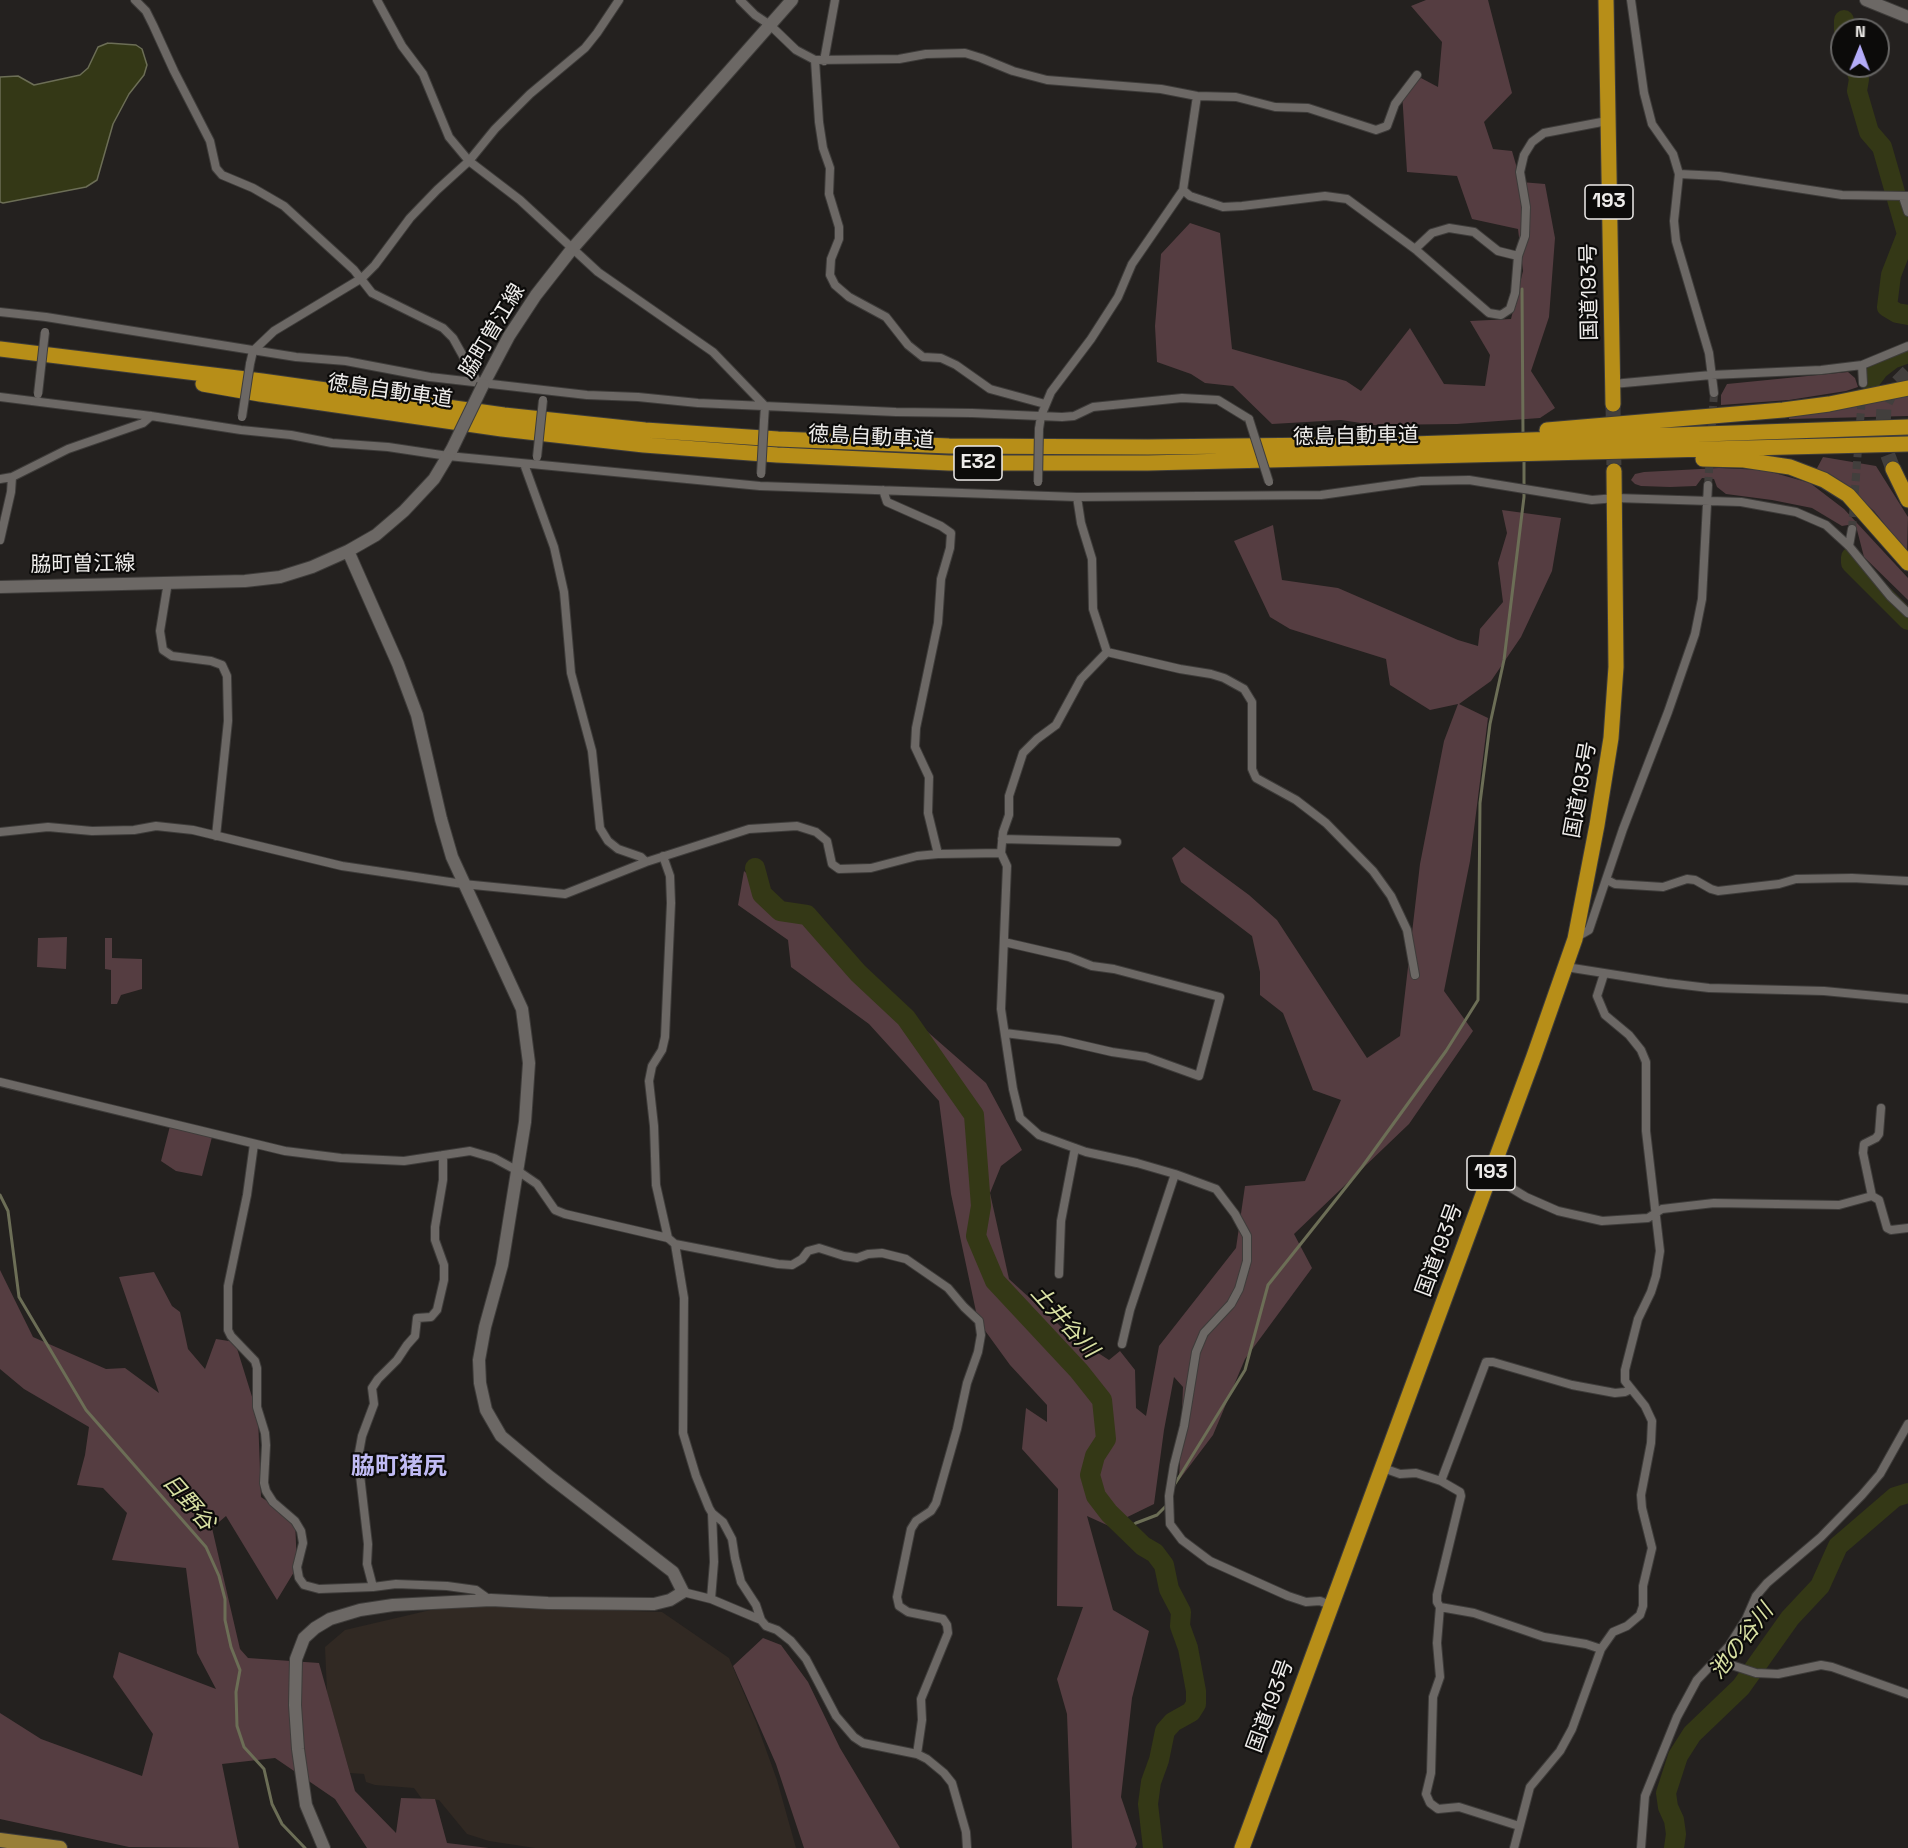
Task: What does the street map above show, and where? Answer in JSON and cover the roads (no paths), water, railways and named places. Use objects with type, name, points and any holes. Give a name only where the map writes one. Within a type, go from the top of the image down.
[{"type":"highway","name":"国道193号","points":[[1606,0],[1613,404]]},
{"type":"highway","name":"徳島自動車道","points":[[0,349],[262,381],[504,415],[645,430],[778,439],[949,446],[1149,447],[1413,444],[1908,427]]},
{"type":"highway","name":"徳島自動車道","points":[[56,357],[260,394],[502,429],[644,445],[777,455],[949,463],[1090,463],[1908,444]]},
{"type":"highway","points":[[1413,444],[1587,426],[1783,410],[1829,404],[1908,388]]},
{"type":"highway","points":[[1536,454],[1744,460],[1790,468],[1824,480],[1848,495],[1908,563]]},
{"type":"highway","points":[[1893,469],[1908,500]]},
{"type":"highway","name":"国道193号","points":[[1242,1848],[1575,939],[1611,738],[1616,667],[1614,471]]},
{"type":"main road","points":[[0,1840],[60,1848]]},
{"type":"street","points":[[135,0],[146,11],[153,25],[210,141],[216,168],[222,175],[253,188],[284,206],[362,278],[372,293],[443,328],[453,338],[481,383]]},
{"type":"street","points":[[377,0],[402,46],[423,74],[449,137],[469,161],[520,200],[598,272],[713,352],[765,406],[760,486]]},
{"type":"street","points":[[241,430],[253,351],[274,331],[362,278],[375,265],[410,218],[469,161],[495,129],[530,94],[585,48],[619,0]]},
{"type":"street","points":[[740,0],[796,51],[820,61],[899,59],[926,54],[965,53],[1012,71],[1047,80],[1161,89],[1197,96],[1236,97],[1275,107],[1308,108],[1376,130],[1387,126],[1395,105],[1417,75]]},
{"type":"street","name":"脇町曽江線","points":[[0,587],[245,581],[280,577],[312,567],[348,551],[376,534],[404,512],[434,480],[450,453],[481,383],[536,295],[572,249],[792,0]]},
{"type":"street","points":[[835,0],[820,61],[819,122],[823,148],[830,168],[829,194],[839,227],[839,239],[831,259],[830,275],[835,285],[849,297],[886,317],[908,345],[923,357],[941,358],[956,364],[990,389],[1045,404]]},
{"type":"street","points":[[1630,0],[1644,93],[1652,124],[1672,154],[1679,174],[1674,221],[1676,241],[1706,340],[1714,393]]},
{"type":"street","points":[[1866,0],[1908,17]]},
{"type":"street","points":[[1037,497],[1039,429],[1045,404],[1051,392],[1091,339],[1118,297],[1132,264],[1183,190],[1197,96]]},
{"type":"street","points":[[1183,190],[1190,196],[1223,207],[1325,196],[1347,199],[1415,249],[1489,313],[1501,315],[1510,309],[1515,293],[1518,256],[1525,236],[1526,207],[1520,172],[1524,155],[1532,142],[1544,133],[1607,121]]},
{"type":"street","points":[[1679,174],[1719,176],[1842,195],[1901,197],[1908,212]]},
{"type":"street","points":[[1415,249],[1432,232],[1449,228],[1474,232],[1498,251],[1518,256]]},
{"type":"street","points":[[0,312],[46,317],[253,351],[346,362],[430,377],[587,395],[765,406],[1041,416],[1074,416],[1094,407],[1182,398],[1218,400],[1249,418],[1271,495]]},
{"type":"street","points":[[38,398],[46,317]]},
{"type":"street","points":[[1613,384],[1711,375],[1821,370],[1862,365],[1908,346]]},
{"type":"street","points":[[1862,365],[1863,383]]},
{"type":"street","points":[[536,461],[544,390]]},
{"type":"street","points":[[0,397],[38,398],[332,443],[450,453],[524,464],[536,461],[760,486],[1037,497],[1321,495],[1421,481],[1469,480],[1592,500],[1616,498],[1741,502],[1796,512],[1826,525],[1849,546],[1890,596],[1908,613]]},
{"type":"street","points":[[0,479],[12,477],[68,449],[143,423],[151,416]]},
{"type":"street","points":[[524,464],[554,548],[564,592],[571,673],[592,751],[600,828],[608,842],[618,849],[641,857],[646,862]]},
{"type":"street","points":[[0,540],[11,492],[12,477]]},
{"type":"street","points":[[1575,939],[1589,930],[1623,829],[1695,634],[1702,599],[1708,485]]},
{"type":"street","points":[[883,490],[887,502],[941,526],[951,533],[950,548],[941,579],[938,623],[916,728],[915,747],[928,777],[928,813],[938,854]]},
{"type":"street","points":[[1077,497],[1081,523],[1092,560],[1094,609],[1107,652]]},
{"type":"street","points":[[1849,546],[1852,529]]},
{"type":"street","points":[[348,551],[398,664],[417,715],[441,819],[463,884],[522,1009],[529,1063],[525,1122],[502,1265],[485,1327],[479,1360],[480,1383],[486,1410],[501,1436],[550,1478],[673,1572],[683,1592]]},
{"type":"street","points":[[168,582],[160,631],[163,650],[172,656],[211,661],[222,665],[227,676],[228,721],[216,836]]},
{"type":"street","points":[[1107,652],[1081,679],[1056,725],[1023,753],[1009,796],[1009,814],[1002,839],[1001,853],[1006,866],[1001,1009],[1013,1089],[1020,1118],[1039,1135],[1112,1159],[1137,1162],[1175,1174],[1216,1189],[1227,1202],[1247,1236],[1247,1261],[1239,1289],[1231,1304],[1204,1333],[1196,1352],[1184,1426],[1169,1496],[1170,1524],[1182,1540],[1210,1561],[1288,1596],[1306,1602],[1320,1601],[1330,1605]]},
{"type":"street","points":[[1107,652],[1211,674],[1244,689],[1252,702],[1252,769],[1256,778],[1296,800],[1326,823],[1373,871],[1391,896],[1407,930],[1415,975]]},
{"type":"street","points":[[0,832],[48,827],[92,831],[134,830],[156,826],[193,830],[342,866],[463,884],[565,894],[646,862],[749,829],[797,826],[816,832],[827,841],[832,864],[839,869],[871,868],[917,856],[1001,853]]},
{"type":"street","points":[[1002,839],[1117,842]]},
{"type":"street","points":[[663,856],[669,876],[671,903],[664,1036],[662,1050],[652,1066],[649,1081],[654,1126],[656,1185],[668,1238]]},
{"type":"street","points":[[1607,880],[1615,884],[1663,887],[1687,879],[1695,880],[1711,890],[1718,891],[1779,884],[1796,879],[1852,878],[1908,881]]},
{"type":"street","points":[[1004,942],[1220,997],[1199,1076],[1146,1058],[1060,1040],[1005,1033]]},
{"type":"street","points":[[1566,967],[1709,988],[1824,992],[1908,999]]},
{"type":"street","points":[[1514,1848],[1530,1787],[1560,1751],[1572,1730],[1600,1649],[1613,1632],[1627,1626],[1640,1615],[1652,1548],[1641,1495],[1651,1443],[1652,1421],[1645,1406],[1625,1381],[1625,1370],[1638,1319],[1651,1292],[1660,1251],[1646,1131],[1646,1062],[1641,1050],[1629,1035],[1605,1015],[1597,996],[1604,974]]},
{"type":"street","points":[[0,1082],[254,1144],[309,1154],[377,1161],[404,1161],[470,1151],[494,1158],[518,1170],[537,1184],[555,1210],[565,1214],[668,1238],[675,1244],[778,1264],[792,1264],[802,1259],[808,1251],[819,1248],[857,1258],[882,1253],[906,1259],[948,1288],[979,1321],[981,1335],[936,1503],[931,1511],[916,1521],[911,1529],[897,1597],[899,1606],[908,1612],[942,1619],[947,1625],[948,1633],[921,1699],[922,1720],[917,1754]]},
{"type":"street","points":[[1872,1196],[1863,1153],[1864,1144],[1879,1134],[1881,1108]]},
{"type":"street","points":[[254,1144],[247,1195],[228,1286],[228,1330],[255,1360],[256,1396],[266,1445],[264,1483],[273,1502],[295,1521],[301,1531],[303,1543],[297,1567],[299,1578],[304,1585],[319,1589],[396,1584],[447,1586],[476,1590],[490,1600]]},
{"type":"street","points":[[1059,1274],[1061,1221],[1075,1148]]},
{"type":"street","points":[[373,1587],[367,1564],[368,1544],[358,1458],[362,1436],[374,1404],[372,1388],[398,1360],[406,1345],[415,1336],[417,1318],[431,1317],[437,1310],[444,1280],[444,1266],[435,1240],[443,1180],[443,1155]]},
{"type":"street","points":[[1122,1344],[1130,1310],[1175,1174]]},
{"type":"street","points":[[1490,1175],[1526,1197],[1558,1212],[1602,1221],[1648,1218],[1662,1209],[1714,1203],[1839,1205],[1872,1196],[1879,1200],[1887,1228],[1891,1230],[1908,1228]]},
{"type":"street","points":[[675,1244],[684,1298],[683,1432],[696,1476],[712,1513],[714,1562],[711,1599]]},
{"type":"street","points":[[1441,1480],[1486,1362],[1493,1362],[1572,1385],[1615,1393],[1631,1389]]},
{"type":"street","points":[[1641,1848],[1645,1796],[1682,1707],[1697,1680],[1729,1646],[1746,1619],[1756,1596],[1767,1583],[1821,1536],[1880,1474],[1908,1424]]},
{"type":"street","points":[[1383,1468],[1400,1474],[1416,1473],[1441,1480],[1460,1492],[1461,1496],[1437,1595],[1440,1607],[1437,1643],[1440,1677],[1433,1697],[1431,1773],[1426,1794],[1430,1803],[1438,1809],[1459,1807],[1519,1826]]},
{"type":"street","points":[[712,1513],[723,1522],[732,1539],[741,1582],[756,1605],[761,1620],[766,1626],[777,1630],[791,1641],[806,1659],[836,1716],[854,1737],[862,1743],[917,1754],[945,1773],[952,1783],[966,1832],[967,1848]]},
{"type":"street","points":[[324,1848],[306,1805],[298,1749],[295,1705],[296,1659],[304,1638],[330,1619],[360,1610],[393,1605],[490,1600],[654,1604],[670,1600],[683,1592],[711,1599],[761,1620]]},
{"type":"street","points":[[1440,1607],[1474,1613],[1545,1637],[1586,1644],[1600,1649]]},
{"type":"street","points":[[1716,1660],[1752,1672],[1778,1674],[1821,1665],[1908,1694]]},
{"type":"waterway","name":"池の谷川","points":[[1859,78],[1857,91],[1869,132],[1882,147],[1907,234],[1891,275],[1887,307],[1897,313],[1908,315]]},
{"type":"waterway","points":[[1522,289],[1523,434]]},
{"type":"waterway","name":"池の谷川","points":[[1870,381],[1879,369],[1892,359],[1908,353]]},
{"type":"waterway","points":[[1173,1487],[1245,1370],[1268,1285],[1362,1167],[1446,1051],[1478,1000],[1480,803],[1490,724],[1504,660],[1524,497],[1524,459]]},
{"type":"waterway","name":"池の谷川","points":[[1851,557],[1851,563],[1908,620]]},
{"type":"waterway","name":"土井谷川","points":[[755,868],[762,894],[780,911],[807,915],[858,973],[906,1018],[974,1115],[981,1206],[976,1236],[995,1281],[1079,1371],[1102,1400],[1106,1439],[1095,1456],[1090,1475],[1096,1496],[1109,1513],[1143,1546],[1155,1553],[1164,1565],[1169,1589],[1181,1612],[1180,1626],[1188,1648],[1196,1691],[1196,1704],[1191,1712],[1173,1722],[1165,1731],[1159,1760],[1151,1782],[1148,1804],[1153,1848]]},
{"type":"waterway","name":"日野谷","points":[[0,1195],[8,1211],[19,1297],[86,1410],[206,1547],[219,1576],[225,1599],[225,1620],[231,1647],[240,1670],[236,1692],[237,1726],[244,1747],[264,1769],[272,1804],[282,1824],[305,1848]]},
{"type":"waterway","name":"池の谷川","points":[[1674,1848],[1676,1834],[1674,1820],[1668,1807],[1666,1793],[1678,1756],[1692,1734],[1741,1687],[1790,1618],[1820,1586],[1838,1546],[1895,1497],[1908,1493]]},
{"type":"waterway","points":[[1126,1529],[1157,1515],[1167,1505]]},
{"type":"tunnel","points":[[1893,469],[1887,453],[1883,428],[1884,405],[1893,387],[1908,372]]},
{"type":"tunnel","points":[[1852,529],[1863,383]]},
{"type":"tunnel","points":[[1711,438],[1714,393]]},
{"type":"tunnel","points":[[1613,404],[1614,471]]},
{"type":"tunnel","points":[[1708,485],[1710,456]]},
{"type":"district","name":"脇町猪尻","points":[[399,1467]]}]
